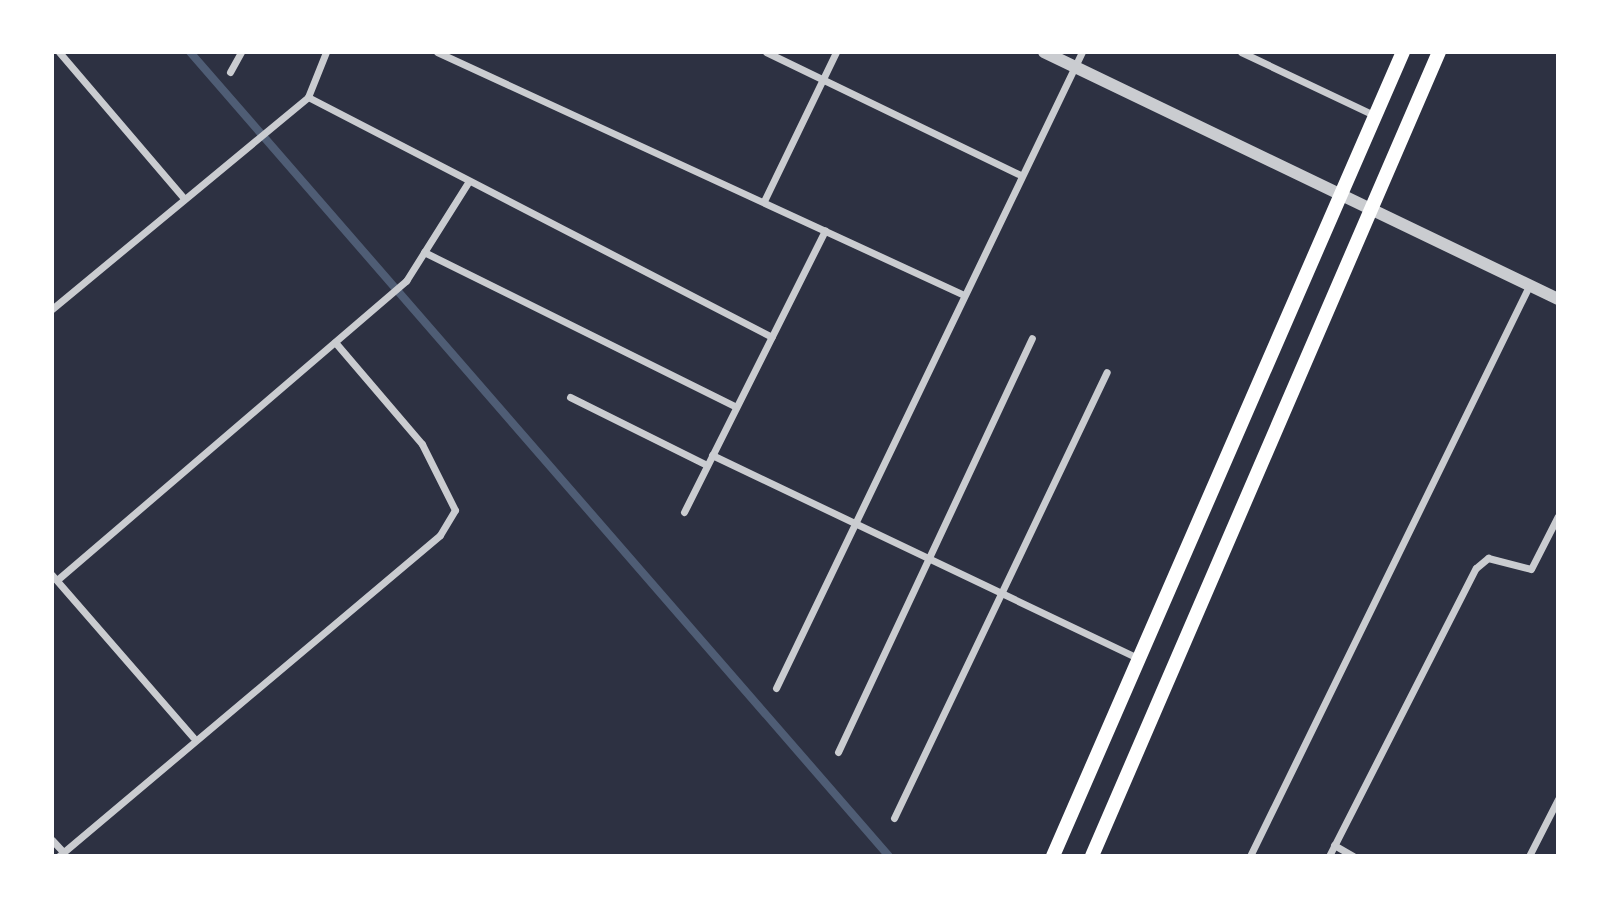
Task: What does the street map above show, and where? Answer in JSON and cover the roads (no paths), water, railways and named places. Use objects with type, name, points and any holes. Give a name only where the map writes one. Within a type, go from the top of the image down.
[{"type":"main road","points":[[1053,856],[1404,52]]},
{"type":"main road","points":[[1092,856],[1438,52]]},
{"type":"street","points":[[58,52],[183,197]]},
{"type":"street","points":[[230,72],[242,52]]},
{"type":"street","points":[[52,309],[183,197],[277,127],[308,97],[326,52]]},
{"type":"street","points":[[437,52],[964,295]]},
{"type":"street","points":[[765,52],[1021,175]]},
{"type":"street","points":[[764,201],[836,52]]},
{"type":"street","points":[[1044,52],[1371,213],[1558,299]]},
{"type":"street","points":[[776,688],[1082,52]]},
{"type":"street","points":[[1241,52],[1376,116]]},
{"type":"street","points":[[308,97],[772,337]]},
{"type":"street","points":[[193,737],[55,577],[406,281],[469,181]]},
{"type":"street","points":[[684,512],[825,230]]},
{"type":"street","points":[[424,252],[736,407]]},
{"type":"street","points":[[1250,856],[1530,286]]},
{"type":"street","points":[[838,751],[1032,338]]},
{"type":"street","points":[[52,840],[61,854],[193,737],[440,536],[455,510],[422,444],[335,342]]},
{"type":"street","points":[[894,817],[1107,372]]},
{"type":"street","points":[[570,397],[707,465]]},
{"type":"street","points":[[712,455],[1139,660]]},
{"type":"street","points":[[1329,856],[1475,568],[1488,558],[1531,569],[1558,516]]},
{"type":"street","points":[[1529,856],[1558,799]]},
{"type":"street","points":[[1334,845],[1353,856]]},
{"type":"waterway","points":[[190,52],[889,856]]}]
